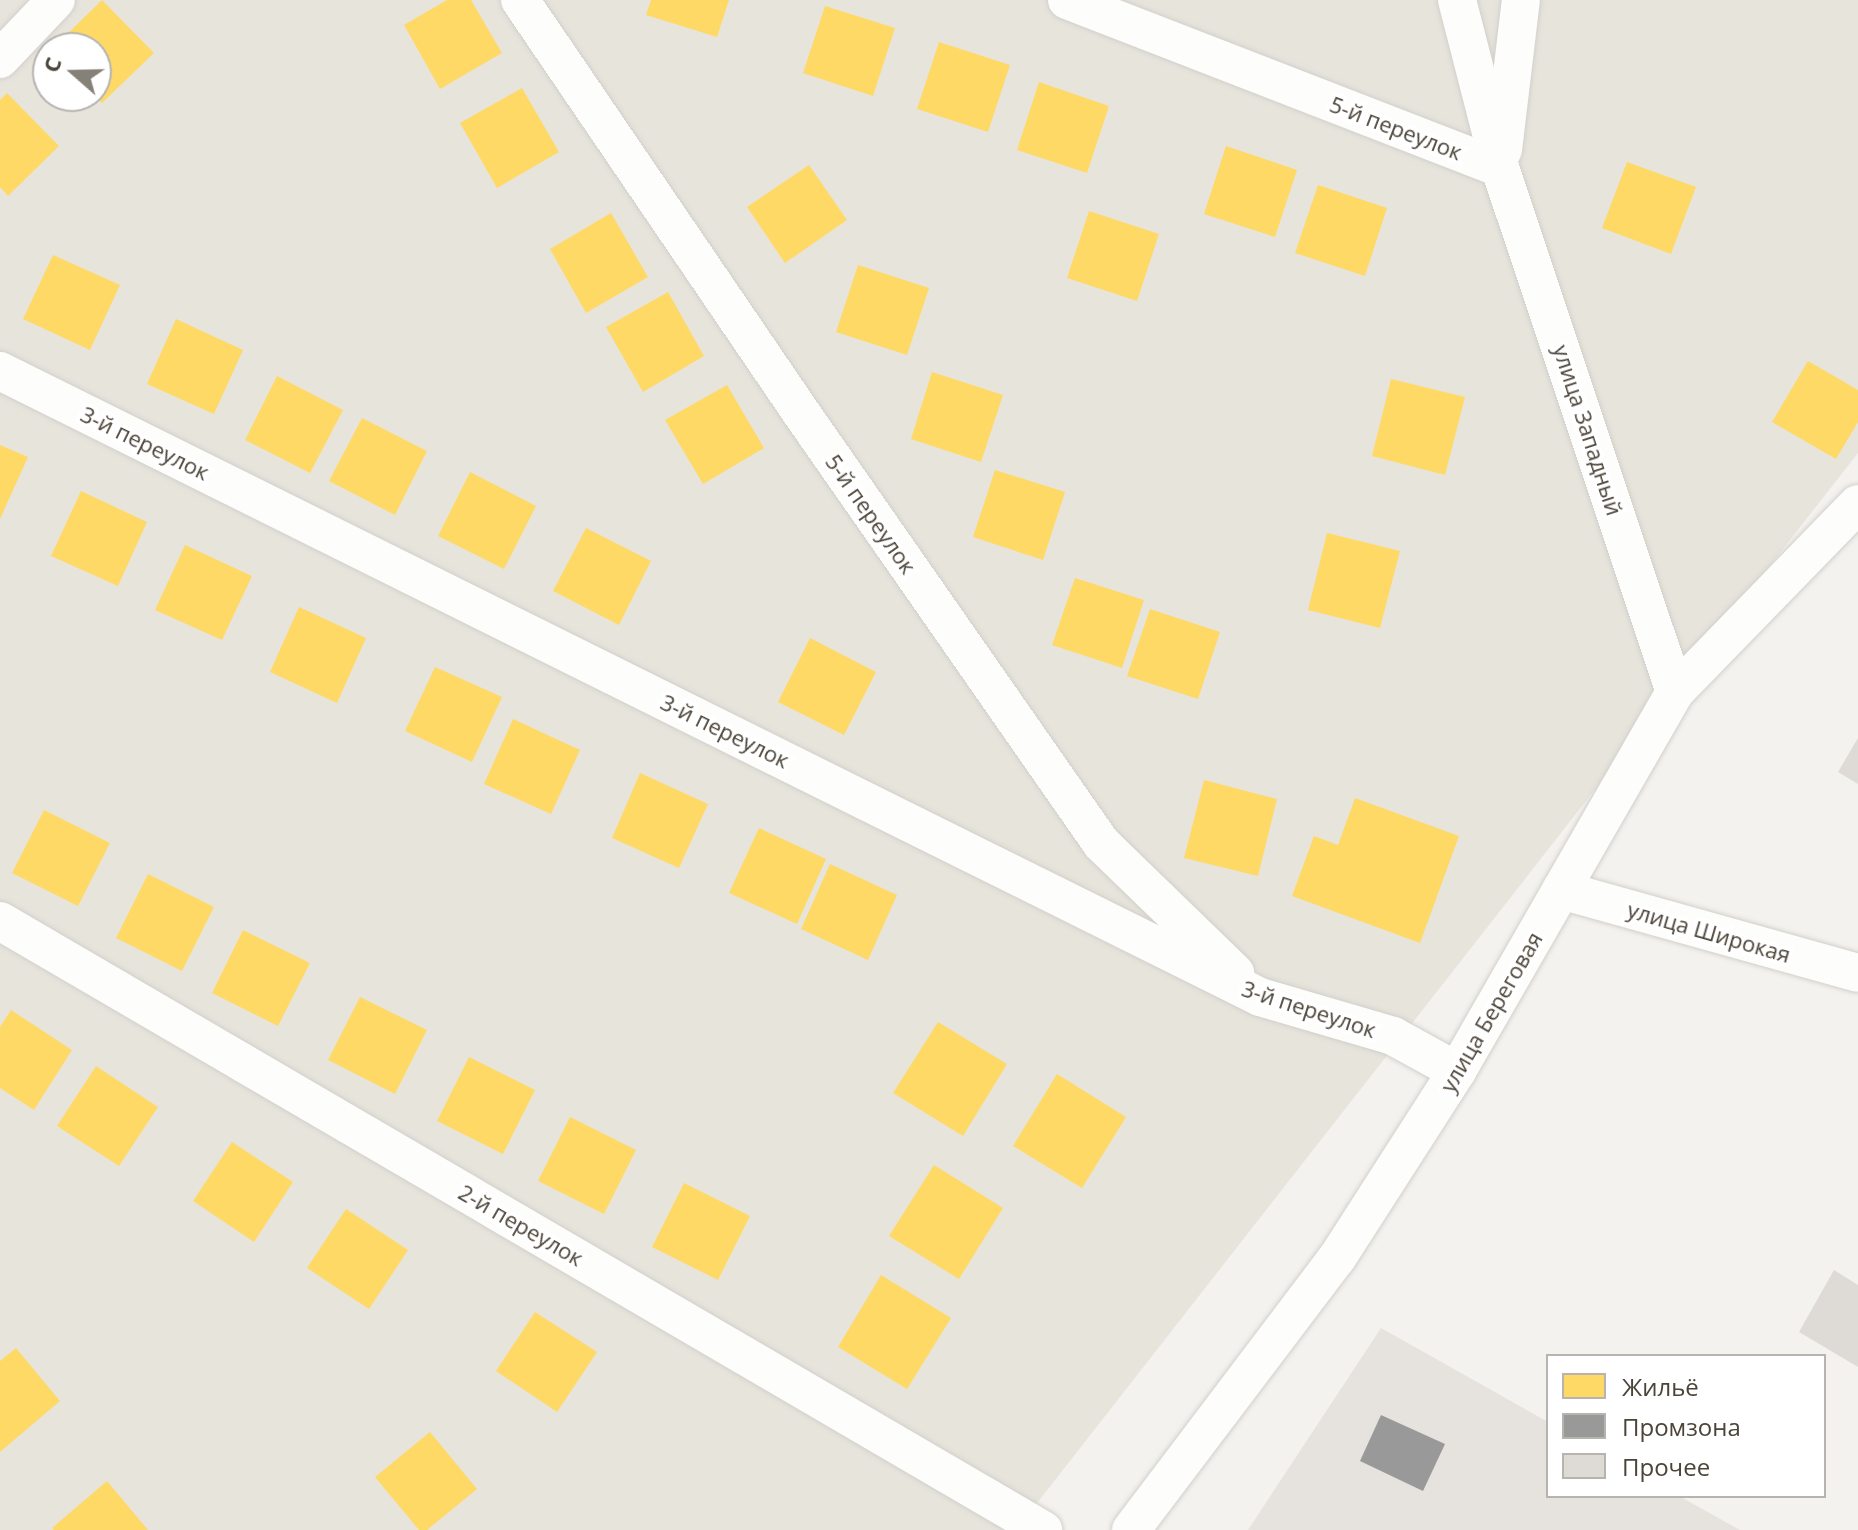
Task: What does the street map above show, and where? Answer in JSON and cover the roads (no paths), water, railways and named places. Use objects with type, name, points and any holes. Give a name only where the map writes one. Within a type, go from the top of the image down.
[{"type":"street","points":[[0,59],[56,0]]},
{"type":"street","name":"5-й переулок","points":[[520,0],[802,414],[1101,843],[1260,997]]},
{"type":"street","name":"5-й переулок","points":[[1067,0],[1500,168]]},
{"type":"street","name":"улица Западный","points":[[1457,0],[1500,168],[1675,692]]},
{"type":"street","points":[[1500,168],[1521,0]]},
{"type":"street","name":"3-й переулок","points":[[0,371],[1260,997],[1393,1036],[1457,1071]]},
{"type":"street","name":"улица Береговая","points":[[1131,1530],[1337,1258],[1457,1071],[1675,692],[1858,504]]},
{"type":"street","name":"улица Широкая","points":[[1561,890],[1858,973]]},
{"type":"street","name":"2-й переулок","points":[[0,921],[1043,1530]]}]
